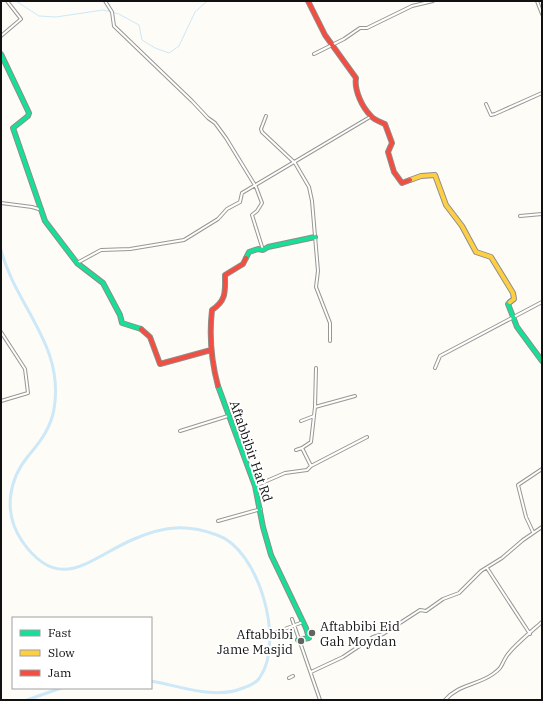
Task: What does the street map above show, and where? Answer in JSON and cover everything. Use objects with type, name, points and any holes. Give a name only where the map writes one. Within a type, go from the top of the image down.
[{"type":"street","points":[[1,36],[21,18],[7,1]]},
{"type":"street","points":[[105,1],[112,12],[114,26],[208,118],[215,123],[226,138],[256,187],[262,202],[257,211],[252,215],[263,250],[268,247],[315,237]]},
{"type":"street","points":[[308,1],[331,45],[356,78],[355,86],[357,93],[372,117],[385,124],[392,143],[388,152],[394,172],[400,182],[404,183],[421,176],[435,175],[446,205],[462,226],[476,252],[491,257],[513,292],[514,299],[508,304],[513,318],[542,361]]},
{"type":"street","points":[[314,54],[360,28],[367,28],[377,24],[412,6],[433,1]]},
{"type":"street","points":[[536,1],[542,14]]},
{"type":"street","points":[[1,54],[29,113],[28,116],[13,128],[48,227],[77,263],[103,283],[120,315],[122,323],[139,328],[146,332],[153,341],[160,364],[211,350]]},
{"type":"street","points":[[486,104],[492,115],[542,93]]},
{"type":"street","points":[[266,116],[261,129],[262,132],[295,163],[311,192],[318,271],[316,287],[330,323],[330,341]]},
{"type":"street","points":[[77,263],[101,250],[130,249],[184,240],[218,219],[225,210],[241,201],[240,196],[242,193],[256,187],[372,117]]},
{"type":"street","points":[[1,203],[32,207],[43,211]]},
{"type":"street","points":[[520,216],[542,214]]},
{"type":"street","name":"Aftabbibir Hat Rd","points":[[263,250],[258,249],[249,252],[244,263],[225,275],[225,295],[220,306],[212,310],[210,335],[211,350],[228,416],[255,486],[261,509],[263,527],[271,555],[303,622],[308,638],[298,640]]},
{"type":"street","points":[[435,368],[436,362],[440,356],[542,302]]},
{"type":"street","points":[[1,332],[23,365],[28,393],[1,401]]},
{"type":"street","points":[[296,450],[311,442],[315,407],[316,368]]},
{"type":"street","points":[[315,407],[355,396]]},
{"type":"street","points":[[180,431],[228,416]]},
{"type":"street","points":[[300,421],[314,416]]},
{"type":"street","points":[[255,486],[285,473],[307,470],[311,466],[367,437]]},
{"type":"street","points":[[302,448],[311,466]]},
{"type":"street","points":[[533,532],[526,517],[518,485],[542,468]]},
{"type":"street","points":[[218,521],[261,509]]},
{"type":"street","points":[[311,672],[343,657],[373,637],[383,634],[420,610],[426,611],[443,599],[459,592],[481,571],[487,568],[533,532],[542,527]]},
{"type":"street","points":[[487,568],[530,634]]},
{"type":"street","points":[[292,619],[320,700]]},
{"type":"street","points":[[274,633],[303,622]]},
{"type":"street","points":[[445,700],[465,685],[481,681],[495,673],[503,666],[506,656],[542,622]]},
{"type":"street","points":[[289,678],[293,676]]},
{"type":"waterway","points":[[16,1],[39,16],[56,17],[103,10],[119,14],[139,25],[142,40],[155,48],[169,53],[179,46],[195,12],[207,1]]},
{"type":"waterway","points":[[1,250],[8,271],[46,346],[52,365],[55,386],[54,409],[51,422],[16,475],[10,497],[12,519],[22,541],[36,557],[49,566],[63,569],[76,567],[90,562],[134,539],[155,531],[176,528],[206,531],[217,535],[232,544],[245,558],[256,577],[264,598],[270,642],[267,661],[259,679],[255,683],[232,691],[220,693],[197,691],[152,681]]},
{"type":"waterway","points":[[27,700],[58,689]]},
{"type":"traffic: fast","points":[[1,54],[29,113],[28,116],[13,128],[45,221],[77,263],[103,283],[120,315],[122,323],[141,329]]},
{"type":"traffic: fast","points":[[246,258],[249,252],[258,249],[263,250],[268,247],[315,237]]},
{"type":"traffic: fast","points":[[510,302],[508,304],[517,327],[542,361]]},
{"type":"traffic: fast","points":[[218,386],[255,486],[263,527],[271,555],[306,628],[309,638],[298,640]]},
{"type":"traffic: slow","points":[[410,180],[421,176],[435,175],[446,205],[462,226],[476,252],[491,257],[513,293],[514,299],[510,302]]},
{"type":"traffic: jam","points":[[308,1],[325,35],[356,78],[357,93],[365,108],[372,117],[385,124],[392,143],[388,152],[394,172],[402,183],[410,180]]},
{"type":"traffic: jam","points":[[218,386],[211,348],[212,310],[223,299],[225,290],[225,275],[243,264],[246,258]]},
{"type":"traffic: jam","points":[[141,329],[150,337],[160,364],[211,350]]},
{"type":"place","name":"Aftabbibi Eid Gah Moydan","points":[[312,633]]},
{"type":"place","name":"Aftabbibi Jame Masjid","points":[[301,641]]}]
